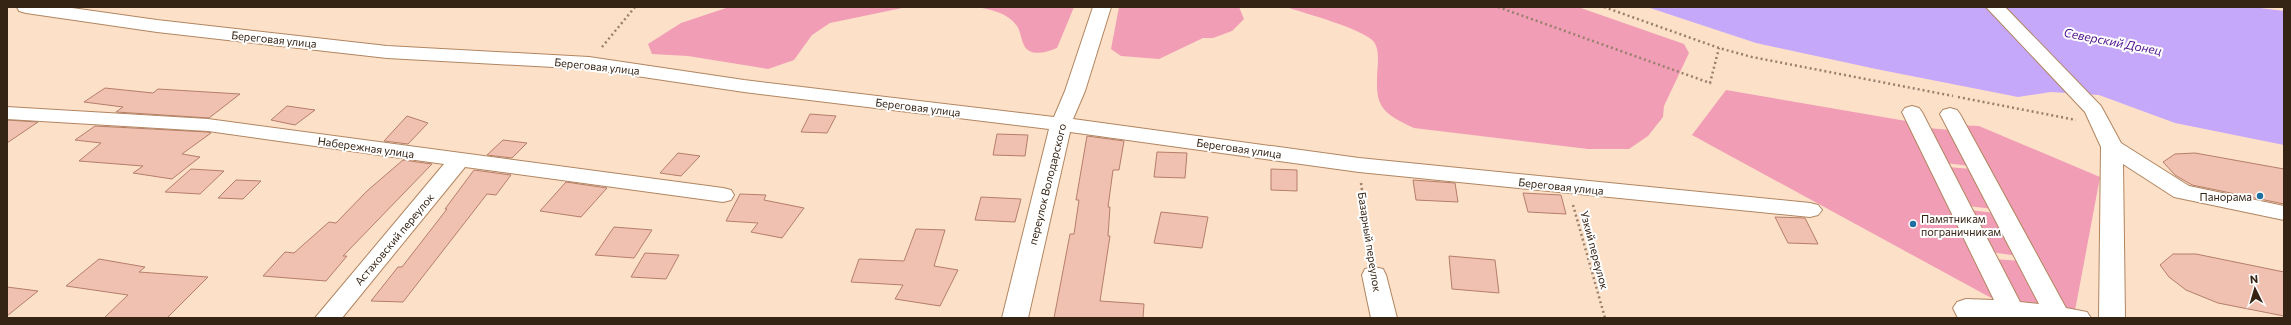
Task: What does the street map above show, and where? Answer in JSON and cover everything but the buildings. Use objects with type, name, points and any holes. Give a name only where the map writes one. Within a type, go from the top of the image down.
[{"type":"street","name":"Береговая улица","points":[[26,7],[157,26],[387,52],[589,63],[744,86],[1061,124],[1359,165],[1810,210]]},
{"type":"street","name":"переулок Володарского","points":[[1015,318],[1061,124],[1075,91],[1102,7]]},
{"type":"street","points":[[1995,7],[2098,118],[2112,147],[2112,318]]},
{"type":"street","points":[[1912,112],[2013,314]]},
{"type":"street","name":"Набережная улица","points":[[7,113],[208,125],[723,195]]},
{"type":"street","points":[[1950,114],[2065,317]]},
{"type":"street","points":[[2112,147],[2182,192],[2284,213]]},
{"type":"street","name":"Астаховский переулок","points":[[328,318],[459,160]]},
{"type":"street","name":"Базарный переулок","points":[[1374,275],[1384,318]]},
{"type":"street","points":[[1971,318],[1966,308],[2013,314],[2065,317]]},
{"type":"path","points":[[589,63],[634,7]]},
{"type":"path","points":[[1498,7],[1710,83],[1720,48]]},
{"type":"path","points":[[1604,7],[1720,48],[1752,57],[2098,118]]},
{"type":"path","name":"Базарный переулок","points":[[1359,165],[1374,275]]},
{"type":"path","name":"Узкий переулок","points":[[1568,186],[1605,318]]},
{"type":"shaded area","points":[[729,7],[907,7],[830,23],[812,35],[794,60],[768,69],[688,56],[652,54],[648,44],[681,23]]},
{"type":"shaded area","points":[[978,7],[1074,7],[1057,48],[1036,53],[1025,47],[1017,26],[1009,18],[989,9]]},
{"type":"shaded area","points":[[1119,7],[1239,7],[1244,19],[1232,31],[1213,38],[1203,38],[1159,59],[1121,56],[1111,49]]},
{"type":"shaded area","points":[[1286,7],[1578,7],[1684,44],[1689,53],[1664,106],[1663,117],[1648,136],[1629,149],[1588,149],[1414,128],[1401,122],[1385,110],[1378,96],[1378,54],[1374,42],[1359,32],[1347,27]]},
{"type":"shaded area","points":[[1726,90],[1912,122],[2006,306],[1692,135]]},
{"type":"shaded area","points":[[1959,125],[1979,126],[2100,177],[2074,316],[2060,313]]},
{"type":"shaded area","points":[[1927,128],[1951,130],[1970,166],[1945,163]]},
{"type":"shaded area","points":[[1948,167],[1972,169],[1993,209],[1968,206]]},
{"type":"shaded area","points":[[1970,210],[1995,213],[2018,256],[1991,252]]},
{"type":"shaded area","points":[[1994,259],[2021,261],[2046,309],[2018,305]]},
{"type":"water","name":"Северский Донец","points":[[1647,7],[2252,7],[2284,11],[2284,145],[2175,123],[2099,95],[2051,92],[2018,97],[1876,69],[1756,43]]},
{"type":"place","name":"Панорама","points":[[2260,196]]},
{"type":"place","name":"Памятникам пограничникам","points":[[1913,224]]}]
